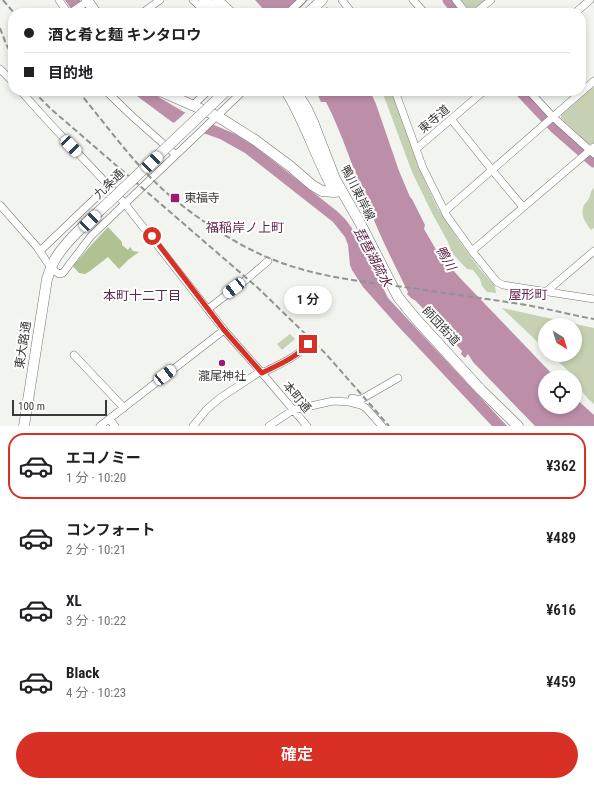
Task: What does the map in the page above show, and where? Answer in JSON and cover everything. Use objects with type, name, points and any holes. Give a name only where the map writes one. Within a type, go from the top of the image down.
[{"type":"street","points":[[59,0],[66,8]]},
{"type":"street","points":[[149,8],[160,0]]},
{"type":"street","points":[[194,0],[202,8]]},
{"type":"street","points":[[204,0],[213,8]]},
{"type":"street","points":[[217,0],[226,8]]},
{"type":"street","points":[[293,8],[302,0]]},
{"type":"street","points":[[313,8],[322,0]]},
{"type":"street","points":[[342,0],[348,8]]},
{"type":"street","points":[[413,0],[420,8]]},
{"type":"street","points":[[456,0],[462,8]]},
{"type":"street","points":[[481,8],[491,0]]},
{"type":"street","points":[[581,8],[590,0],[594,4]]},
{"type":"street","points":[[77,8],[86,1]]},
{"type":"street","points":[[0,69],[8,77]]},
{"type":"street","points":[[586,88],[594,81]]},
{"type":"street","name":"本町通","points":[[25,96],[109,185],[224,330],[262,372],[307,426]]},
{"type":"street","points":[[111,96],[176,155]]},
{"type":"street","points":[[172,96],[194,105],[214,119],[255,140],[322,192],[338,192]]},
{"type":"street","points":[[194,105],[203,96]]},
{"type":"street","name":"九条通","points":[[51,268],[54,261],[70,240],[221,96]]},
{"type":"street","points":[[0,205],[40,251],[51,268],[59,274],[63,273],[91,236],[195,138],[237,96]]},
{"type":"street","name":"鴨川東岸線","points":[[289,96],[317,144],[335,179],[338,192],[359,221],[363,231]]},
{"type":"street","name":"鴨川東岸線","points":[[299,96],[307,109],[317,144]]},
{"type":"street","points":[[397,96],[423,168],[445,212],[472,251],[498,283],[503,285],[594,298]]},
{"type":"street","name":"東寺道","points":[[416,149],[478,96]]},
{"type":"street","points":[[472,251],[590,152],[550,120],[533,96]]},
{"type":"street","points":[[445,212],[577,96]]},
{"type":"street","points":[[452,119],[523,207]]},
{"type":"street","points":[[40,251],[109,185]]},
{"type":"street","name":"師団街道","points":[[363,231],[403,304],[481,390],[518,426]]},
{"type":"street","points":[[547,291],[594,251]]},
{"type":"street","points":[[208,308],[268,261]]},
{"type":"street","name":"東大路通","points":[[24,426],[45,286],[51,268]]},
{"type":"street","points":[[100,426],[224,330]]},
{"type":"street","points":[[193,426],[207,409],[220,398],[262,372],[293,357],[308,344]]},
{"type":"street","points":[[74,355],[124,408]]},
{"type":"street","points":[[269,426],[293,410],[333,401],[339,398],[348,397],[360,400],[398,378]]},
{"type":"street","points":[[333,401],[350,402],[363,406],[382,426]]},
{"type":"street","points":[[110,419],[115,426]]},
{"type":"green space","points":[[461,0],[487,0],[477,8],[467,8]]},
{"type":"green space","points":[[592,86],[594,88],[594,144],[588,144],[561,118],[561,114],[581,96],[586,96],[586,91]]},
{"type":"green space","points":[[384,96],[393,96],[422,175],[438,209],[479,268],[495,286],[496,293],[487,292],[473,270],[467,269],[452,253],[448,242],[412,172]]},
{"type":"green space","points":[[594,188],[594,229],[593,228],[591,230],[585,221],[583,209]]},
{"type":"green space","points":[[108,227],[122,242],[122,245],[128,250],[130,247],[133,251],[139,252],[119,269],[108,257],[85,274],[79,273],[73,266]]},
{"type":"green space","points":[[502,308],[548,318],[538,318],[538,342]]},
{"type":"green space","points":[[582,325],[594,328],[594,404],[582,391],[582,370],[567,370],[559,362],[582,362]]},
{"type":"green space","points":[[290,334],[295,339],[282,350],[277,344]]},
{"type":"shaded area","points":[[65,0],[80,0],[86,8],[71,8]]},
{"type":"shaded area","points":[[255,0],[321,0],[328,8],[262,8]]},
{"type":"shaded area","points":[[137,96],[157,96],[184,112],[235,134],[256,147],[338,212],[359,238],[388,298],[507,426],[492,426],[363,287],[350,265],[348,245],[345,237],[333,222],[245,153],[220,139],[172,122]]},
{"type":"shaded area","points":[[318,96],[372,96],[399,171],[410,197],[425,225],[424,229],[438,253],[538,359],[538,362],[541,362],[548,370],[538,370],[538,414],[582,414],[582,404],[594,415],[594,426],[535,426],[473,362],[468,354],[465,358],[461,354],[462,351],[416,301],[407,294],[408,292],[387,250],[343,140],[326,102],[321,102]]},
{"type":"pier","points":[[308,0],[323,0],[328,6],[326,8],[300,8]]},
{"type":"pier","points":[[186,112],[208,120],[195,132],[174,123]]},
{"type":"waterway","points":[[448,0],[454,8]]},
{"type":"waterway","points":[[525,96],[554,127],[594,162]]},
{"type":"railway","points":[[3,0],[10,8]]},
{"type":"railway","points":[[0,28],[8,48]]},
{"type":"railway","points":[[38,96],[51,109],[258,288],[326,354],[389,426]]},
{"type":"railway","points":[[82,96],[148,175],[174,199],[213,228],[241,245],[270,259],[301,269],[334,277],[526,305],[594,319]]},
{"type":"place","name":"東福寺","points":[[175,198]]},
{"type":"place","name":"瀧尾神社","points":[[222,363]]},
{"type":"district","name":"福稲岸ノ上町","points":[[245,227]]},
{"type":"district","name":"屋形町","points":[[528,294]]},
{"type":"district","name":"本町十二丁目","points":[[142,295]]},
{"type":"route","points":[[152,236],[224,330],[262,373],[293,357],[308,344]]},
{"type":"water label","name":"琵琶湖疏水","points":[[373,257]]},
{"type":"water label","name":"鴨川","points":[[446,258]]}]
